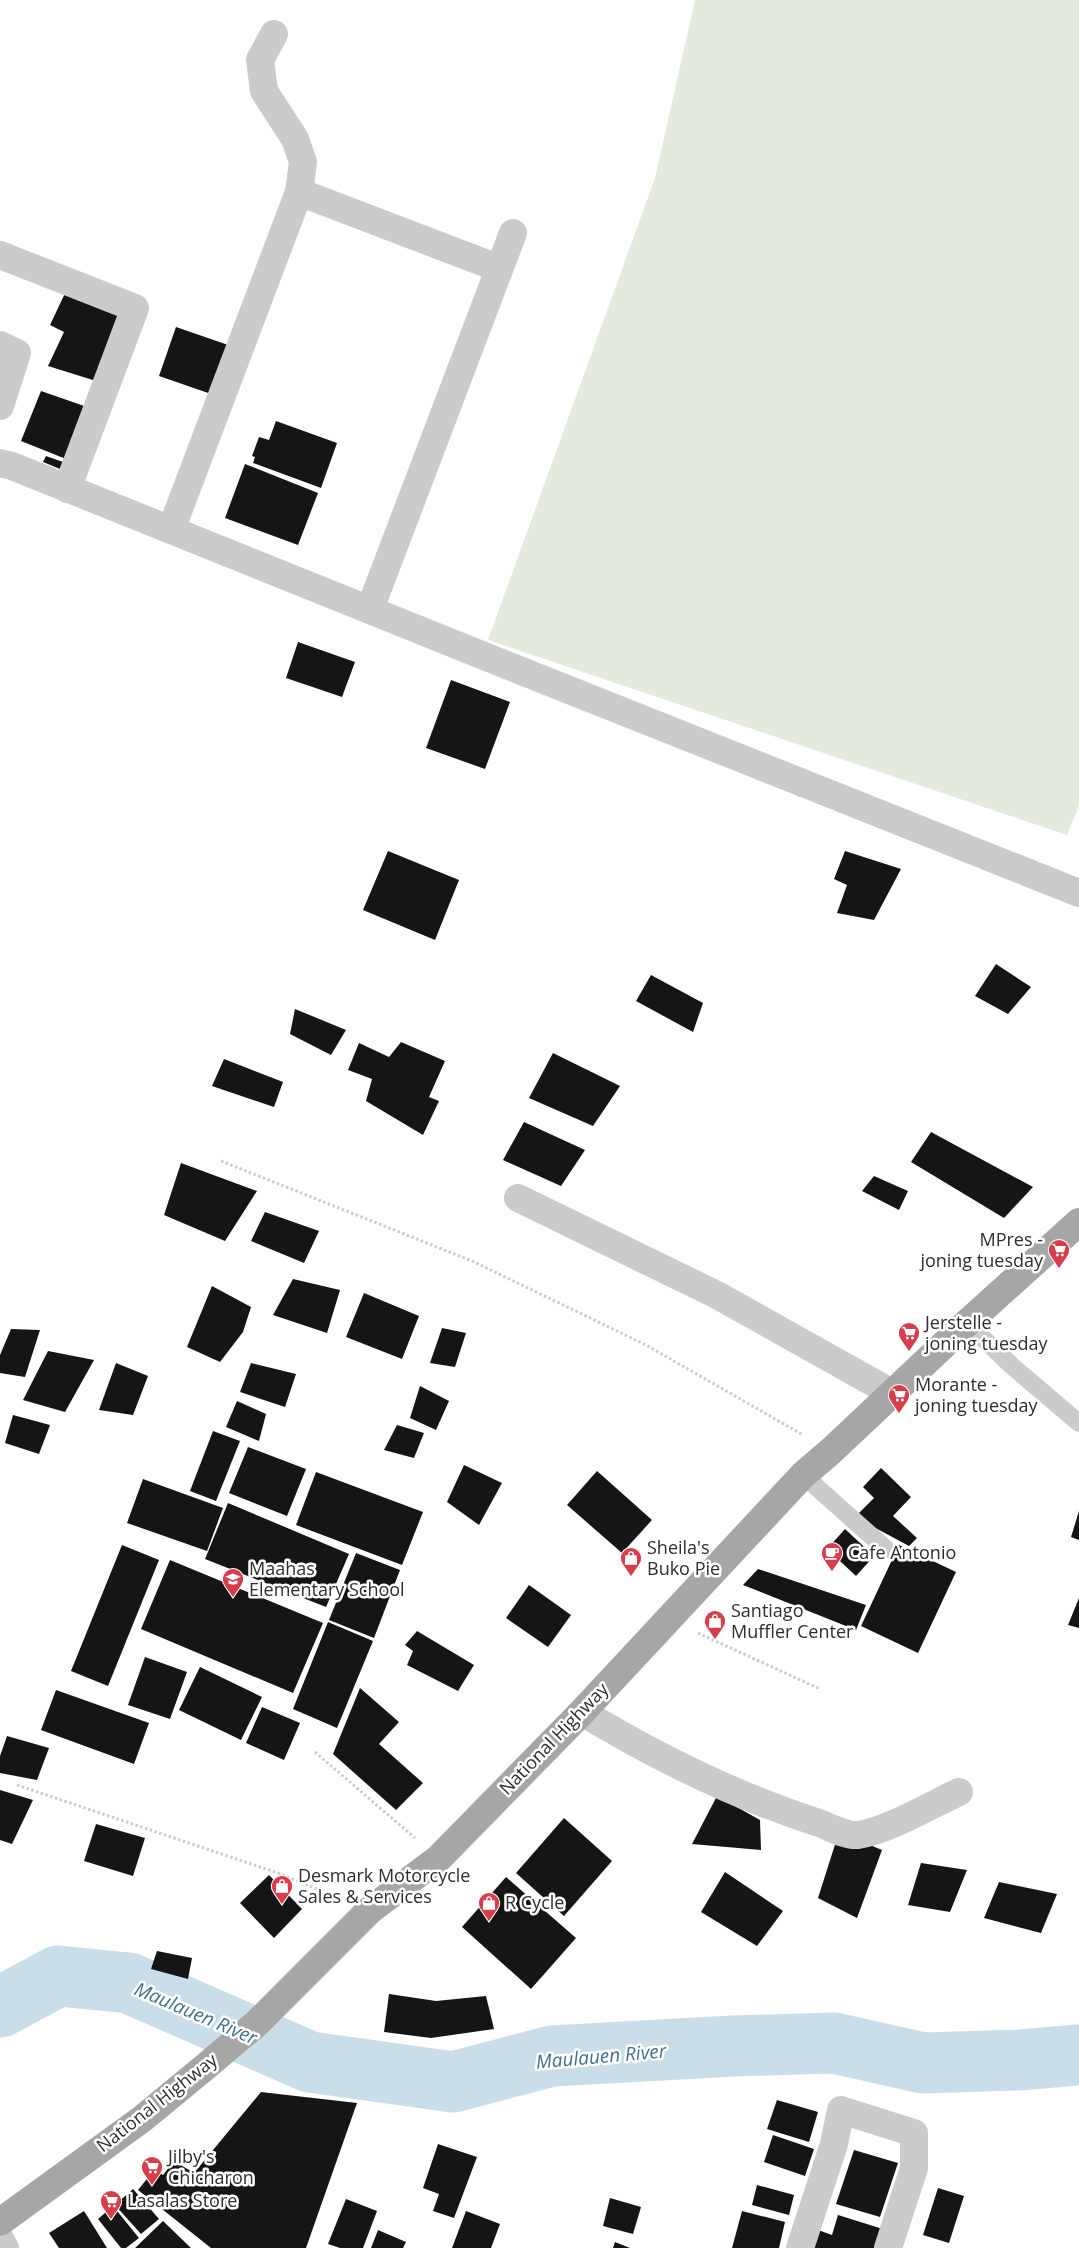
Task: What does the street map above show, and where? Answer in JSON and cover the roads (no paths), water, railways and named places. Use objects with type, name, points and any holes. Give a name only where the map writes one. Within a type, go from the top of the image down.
[{"type":"main road","name":"National Highway","points":[[0,2222],[142,2119],[205,2067],[257,2023],[370,1910],[438,1859],[582,1712],[803,1475],[831,1451],[967,1322],[1079,1222]]},
{"type":"street","points":[[171,530],[299,192],[303,162],[295,139],[264,91],[260,60],[274,34]]},
{"type":"street","points":[[299,192],[498,268]]},
{"type":"street","points":[[370,609],[513,232]]},
{"type":"street","points":[[0,255],[135,308],[67,489]]},
{"type":"street","points":[[0,345],[17,353],[0,406]]},
{"type":"street","points":[[0,463],[12,466],[1079,893]]},
{"type":"street","points":[[518,1198],[717,1295],[892,1393]]},
{"type":"street","points":[[582,1712],[634,1743],[709,1780],[782,1812],[855,1835],[877,1830],[959,1792]]},
{"type":"street","points":[[800,2248],[834,2144],[841,2110],[914,2133],[914,2168],[888,2248]]},
{"type":"street","points":[[0,2239],[5,2248]]},
{"type":"lane","points":[[967,1322],[1012,1366],[1079,1422]]},
{"type":"lane","points":[[803,1475],[886,1549]]},
{"type":"waterway","name":"Maulauen River","points":[[0,2007],[58,1976],[129,1983],[310,2062],[453,2082],[552,2056],[733,2046],[834,2043],[923,2063],[1019,2060],[1079,2055]]},
{"type":"place","name":"MPres - joning tuesday","points":[[1059,1269]]},
{"type":"place","name":"Jerstelle - joning tuesday","points":[[909,1352]]},
{"type":"place","name":"Morante - joning tuesday","points":[[899,1414]]},
{"type":"place","name":"Cafe Antonio","points":[[832,1572]]},
{"type":"place","name":"Sheila's Buko Pie","points":[[631,1577]]},
{"type":"place","name":"Maahas Elementary School","points":[[233,1598]]},
{"type":"place","name":"Santiago Muffler Center","points":[[715,1640]]},
{"type":"place","name":"Desmark Motorcycle Sales & Services","points":[[282,1905]]},
{"type":"place","name":"R Cycle","points":[[489,1922]]},
{"type":"place","name":"Jilby's Chicharon","points":[[152,2186]]},
{"type":"place","name":"Lasalas Store","points":[[111,2220]]}]
